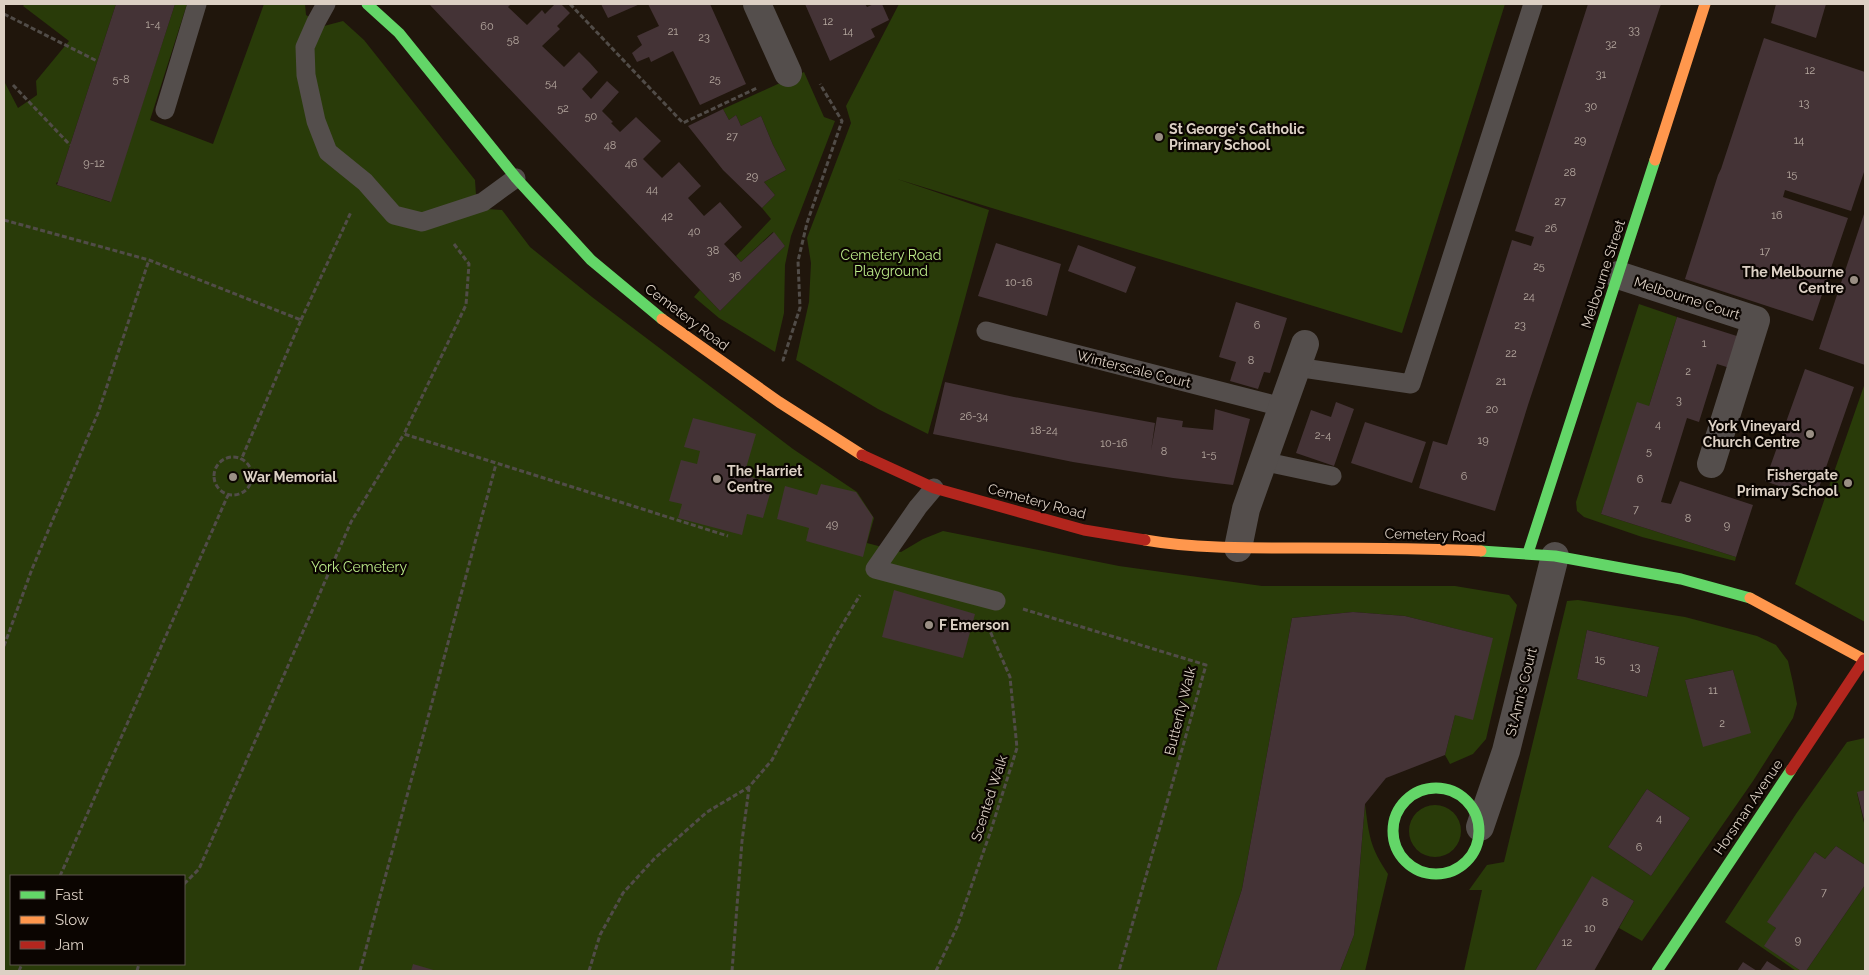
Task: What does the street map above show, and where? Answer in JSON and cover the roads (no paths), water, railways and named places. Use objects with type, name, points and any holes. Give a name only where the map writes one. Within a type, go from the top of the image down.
[{"type":"main road","name":"Cemetery Road","points":[[367,4],[399,34],[516,178],[592,260],[669,325],[778,402],[864,456],[934,488],[1084,530],[1162,543],[1238,548],[1414,548],[1528,552],[1681,578],[1748,598],[1865,660]]},
{"type":"main road","name":"Melbourne Street","points":[[1528,552],[1706,4]]},
{"type":"main road","name":"Horsman Avenue","points":[[1656,971],[1865,660]]},
{"type":"main road","name":"St Ann's Court","points":[[1430,788],[1444,788],[1457,792],[1469,801],[1476,813],[1480,827],[1478,842],[1472,856],[1462,867],[1448,873],[1420,872],[1408,864],[1398,853],[1393,840],[1396,812],[1405,800],[1416,792],[1430,788]]},
{"type":"street","points":[[757,4],[788,73]]},
{"type":"street","name":"Melbourne Court","points":[[1618,275],[1756,320],[1711,464]]},
{"type":"street","points":[[1238,548],[1246,509],[1301,355]]},
{"type":"street","name":"St Ann's Court","points":[[1480,827],[1506,751],[1555,556]]},
{"type":"lane","points":[[164,110],[197,4]]},
{"type":"lane","points":[[326,4],[305,48],[306,75],[316,121],[328,152],[365,182],[394,215],[422,222],[483,202],[516,178]]},
{"type":"lane","points":[[1301,355],[1411,384],[1533,4]]},
{"type":"lane","name":"Winterscale Court","points":[[986,331],[1282,407]]},
{"type":"lane","points":[[1262,461],[1332,476]]},
{"type":"lane","points":[[934,488],[918,507],[876,568],[990,599]]},
{"type":"place","name":"St George's Catholic Primary School","points":[[1159,137]]},
{"type":"place","name":"The Melbourne Centre","points":[[1854,280]]},
{"type":"place","name":"York Vineyard Church Centre","points":[[1810,434]]},
{"type":"place","name":"War Memorial","points":[[233,477]]},
{"type":"place","name":"The Harriet Centre","points":[[717,479]]},
{"type":"place","name":"Fishergate Primary School","points":[[1848,483]]},
{"type":"place","name":"F Emerson","points":[[929,625]]},
{"type":"park label","name":"Cemetery Road Playground","points":[[891,264]]},
{"type":"park label","name":"York Cemetery","points":[[359,567]]}]
